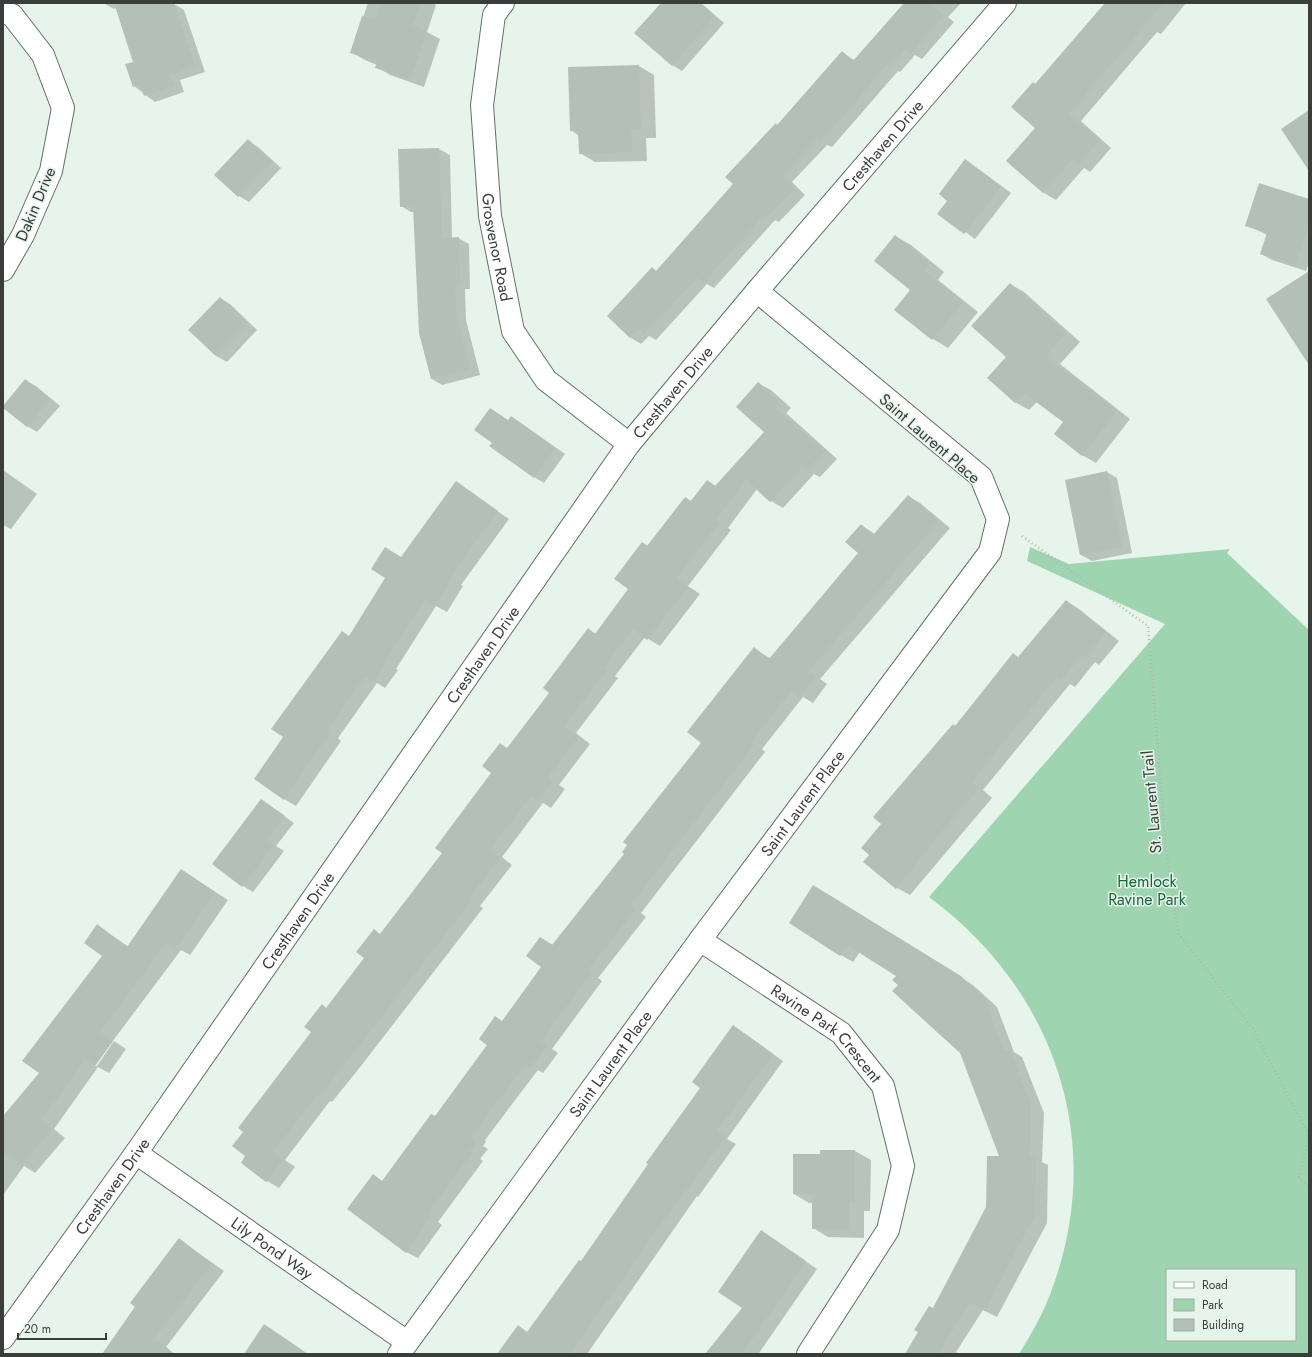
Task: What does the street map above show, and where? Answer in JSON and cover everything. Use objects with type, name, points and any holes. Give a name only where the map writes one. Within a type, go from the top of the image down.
[{"type":"street","name":"Grosvenor Road","points":[[503,3],[494,15],[482,105],[490,216],[513,331],[546,380],[629,444]]},
{"type":"street","name":"Cresthaven Drive","points":[[3,1338],[136,1153],[629,444],[757,291],[1005,3]]},
{"type":"street","name":"Dakin Drive","points":[[3,12],[12,15],[43,55],[64,108],[51,171],[23,235],[3,270]]},
{"type":"street","name":"Saint Laurent Place","points":[[403,1348],[700,940],[990,552],[998,519],[981,477],[757,291]]},
{"type":"street","name":"Ravine Park Crescent","points":[[700,940],[841,1033],[883,1086],[903,1166],[888,1230],[808,1354]]},
{"type":"street","name":"Lily Pond Way","points":[[136,1153],[403,1348]]},
{"type":"path","name":"St. Laurent Trail","points":[[998,519],[1148,626],[1166,849],[1178,933],[1253,1029],[1309,1136],[1299,1177],[1309,1188]]},
{"type":"green space","name":"Hemlock Ravine Park","points":[[1030,547],[1069,564],[1230,549],[1227,553],[1309,630],[1309,1354],[1019,1354],[1029,1338],[1049,1298],[1068,1233],[1074,1178],[1070,1124],[1058,1072],[1037,1022],[1009,976],[972,934],[929,897],[1165,624],[1027,561]]},
{"type":"building","points":[[114,3],[174,3],[195,66],[170,75],[174,86],[144,96],[140,84],[133,87],[125,64],[133,62]]},
{"type":"building","points":[[381,3],[421,3],[413,26],[427,31],[410,80],[375,68],[377,62],[350,53],[362,16],[376,20]]},
{"type":"building","points":[[661,3],[699,3],[715,16],[672,66],[634,33]]},
{"type":"building","points":[[904,3],[930,3],[944,16],[911,54],[906,49],[889,67],[887,65],[821,142],[817,139],[782,176],[795,188],[768,217],[765,214],[703,283],[697,278],[645,334],[639,329],[630,338],[607,316],[652,267],[656,271],[733,184],[725,177],[776,123],[777,125],[842,51],[853,61]]},
{"type":"building","points":[[1105,3],[1164,3],[1069,114],[1100,140],[1078,165],[1072,160],[1043,193],[1006,161],[1035,128],[1011,107],[1033,82],[1035,84]]},
{"type":"building","points":[[639,65],[641,129],[631,129],[632,152],[579,154],[578,131],[570,131],[568,67]]},
{"type":"building","points":[[1309,110],[1309,171],[1281,129]]},
{"type":"building","points":[[248,139],[272,162],[238,197],[214,175]]},
{"type":"building","points":[[439,148],[442,238],[459,237],[460,284],[455,284],[456,314],[470,369],[431,379],[419,333],[413,207],[400,207],[398,149]]},
{"type":"building","points":[[965,159],[1001,186],[964,234],[937,214],[947,201],[939,194]]},
{"type":"building","points":[[1259,183],[1309,199],[1309,224],[1296,265],[1260,254],[1267,233],[1245,226]]},
{"type":"building","points":[[895,235],[929,263],[923,270],[963,302],[932,340],[894,310],[910,290],[874,261]]},
{"type":"building","points":[[1309,271],[1309,365],[1266,299]]},
{"type":"building","points":[[1010,283],[1066,333],[1046,356],[1117,411],[1082,456],[1054,434],[1063,422],[1024,393],[1015,403],[987,378],[1006,357],[971,326]]},
{"type":"building","points":[[220,297],[248,324],[216,356],[188,330]]},
{"type":"building","points":[[25,379],[50,399],[27,427],[3,408],[3,406]]},
{"type":"building","points":[[758,382],[779,401],[774,406],[825,451],[807,471],[802,467],[770,502],[746,480],[716,520],[719,523],[677,578],[688,587],[647,640],[633,629],[603,668],[607,671],[564,726],[579,737],[548,777],[553,782],[538,801],[531,796],[490,850],[501,857],[469,898],[472,900],[349,1059],[319,1096],[317,1095],[273,1152],[283,1160],[266,1182],[241,1163],[245,1156],[232,1146],[243,1132],[238,1128],[311,1032],[304,1027],[322,1004],[326,1008],[364,958],[356,952],[374,929],[380,934],[442,853],[435,848],[491,773],[482,766],[500,743],[507,748],[549,693],[543,688],[588,628],[595,634],[628,589],[614,579],[642,542],[647,546],[685,497],[691,501],[707,480],[715,486],[764,432],[736,407]]},
{"type":"building","points":[[490,408],[508,420],[511,416],[555,448],[534,478],[489,446],[492,443],[474,430]]},
{"type":"building","points":[[1107,471],[1122,547],[1080,555],[1065,480]]},
{"type":"building","points":[[456,481],[498,511],[450,577],[452,578],[434,606],[424,600],[373,682],[365,677],[327,730],[330,733],[284,800],[254,779],[283,737],[271,729],[342,631],[349,636],[385,578],[371,569],[385,547],[401,557]]},
{"type":"building","points":[[908,495],[939,521],[809,671],[816,677],[801,697],[792,690],[751,742],[754,745],[630,906],[635,910],[587,971],[591,974],[541,1041],[547,1045],[531,1067],[526,1064],[474,1133],[476,1134],[472,1139],[477,1142],[469,1152],[472,1153],[427,1214],[431,1217],[406,1253],[347,1209],[373,1174],[382,1181],[431,1114],[435,1116],[487,1045],[479,1039],[495,1016],[502,1021],[541,967],[526,956],[540,937],[552,945],[624,854],[622,852],[627,845],[623,842],[701,743],[687,732],[754,647],[769,659],[858,553],[845,542],[861,524],[873,535]]},
{"type":"building","points":[[1066,600],[1106,632],[1085,658],[1082,655],[1061,680],[1057,677],[971,782],[979,789],[944,829],[896,889],[863,862],[869,855],[861,848],[881,824],[873,817],[953,724],[955,726],[1013,653],[1018,657]]},
{"type":"building","points":[[261,799],[285,816],[267,839],[274,845],[242,887],[212,864]]},
{"type":"building","points":[[181,869],[215,892],[176,948],[167,942],[100,1032],[113,1041],[95,1066],[85,1059],[41,1121],[52,1129],[21,1166],[3,1151],[3,1116],[39,1073],[22,1061],[102,956],[84,943],[97,924],[127,947]]},
{"type":"building","points":[[813,885],[961,976],[984,998],[1004,1051],[1010,1049],[1031,1105],[1030,1157],[1036,1157],[1035,1215],[985,1311],[970,1303],[938,1354],[905,1354],[918,1332],[914,1330],[929,1306],[933,1308],[986,1207],[987,1156],[999,1156],[960,1053],[892,991],[898,985],[892,980],[896,976],[847,945],[840,956],[789,923]]},
{"type":"building","points":[[733,1025],[773,1054],[717,1131],[725,1137],[686,1191],[685,1190],[570,1354],[497,1354],[518,1325],[527,1332],[579,1260],[581,1261],[648,1164],[646,1163],[700,1088],[692,1082]]},
{"type":"building","points":[[820,1150],[855,1150],[855,1202],[849,1202],[849,1229],[812,1229],[812,1194],[793,1194],[793,1154],[820,1154]]},
{"type":"building","points":[[761,1230],[806,1261],[742,1354],[705,1354],[742,1308],[718,1292]]},
{"type":"building","points":[[179,1238],[212,1264],[154,1339],[175,1354],[102,1354],[135,1307],[130,1303]]},
{"type":"building","points":[[264,1324],[308,1354],[244,1354]]}]
